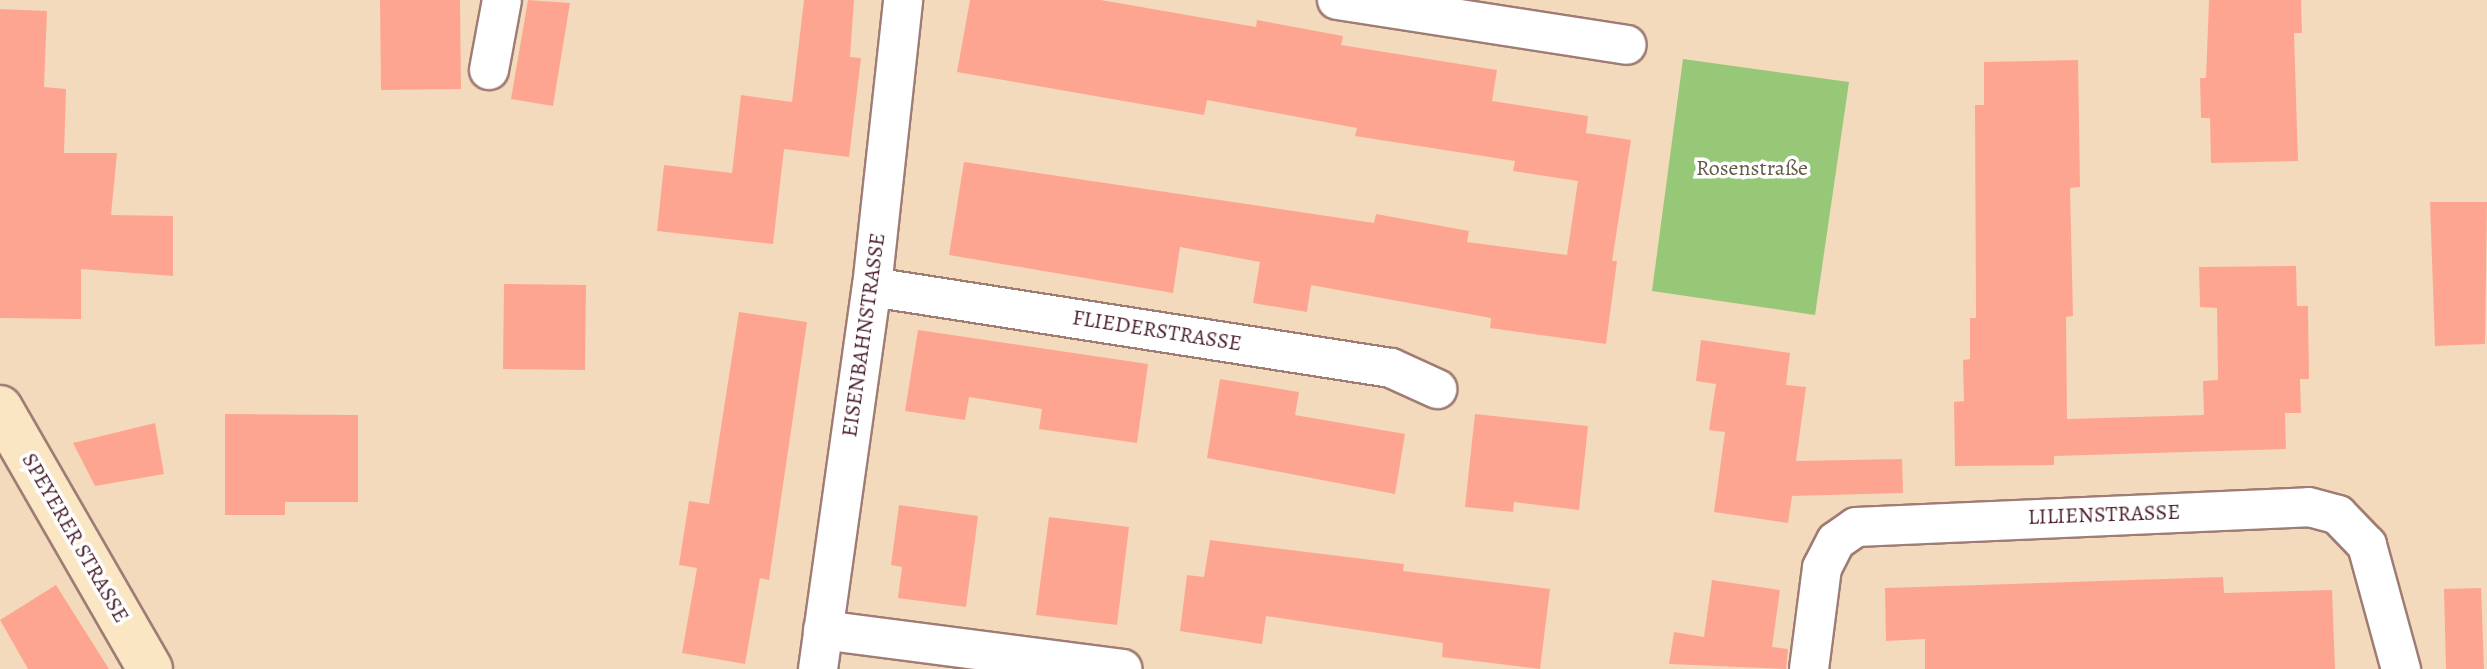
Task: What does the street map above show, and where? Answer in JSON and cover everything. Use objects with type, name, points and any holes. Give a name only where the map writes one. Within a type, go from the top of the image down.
[{"type":"main road","name":"SPEYERER STRASSE","points":[[0,408],[150,669]]},
{"type":"street","points":[[489,70],[502,0]]},
{"type":"street","name":"EISENBAHNSTRASSE","points":[[818,669],[872,287],[903,0]]},
{"type":"street","points":[[1337,0],[1627,45]]},
{"type":"street","name":"FLIEDERSTRASSE","points":[[872,287],[1391,368],[1437,389]]},
{"type":"street","name":"LILIENSTRASSE","points":[[1809,669],[1822,568],[1836,541],[1856,527],[2309,507],[2338,515],[2367,545],[2401,669]]},
{"type":"street","points":[[823,630],[1122,669]]},
{"type":"green space","name":"Rosenstraße","points":[[1683,59],[1849,82],[1815,315],[1652,291]]},
{"type":"building","points":[[380,0],[460,0],[461,89],[381,90]]},
{"type":"building","points":[[528,0],[570,3],[553,106],[511,99]]},
{"type":"building","points":[[804,0],[854,0],[850,57],[861,58],[849,157],[784,149],[773,244],[657,231],[664,165],[732,173],[741,95],[792,102]]},
{"type":"building","points":[[970,0],[1101,0],[1256,27],[1257,20],[1343,36],[1341,45],[1497,70],[1492,101],[1588,116],[1586,133],[1631,140],[1612,261],[1617,261],[1606,344],[1490,328],[1491,318],[1311,285],[1307,312],[1253,303],[1260,262],[1180,247],[1173,293],[949,255],[964,162],[1374,223],[1376,214],[1469,231],[1467,242],[1567,255],[1578,181],[1513,171],[1515,161],[1355,136],[1357,128],[1207,100],[1204,115],[957,72]]},
{"type":"building","points":[[2209,0],[2301,0],[2302,33],[2294,33],[2298,161],[2211,163],[2210,118],[2201,118],[2200,78],[2206,78]]},
{"type":"building","points":[[0,9],[47,11],[44,87],[66,89],[64,153],[117,153],[111,215],[173,216],[173,276],[81,269],[81,319],[0,318]]},
{"type":"building","points":[[2078,60],[2080,187],[2070,188],[2073,316],[2066,317],[2067,419],[2204,415],[2203,381],[2218,380],[2217,308],[2200,307],[2199,267],[2296,266],[2297,306],[2308,306],[2309,379],[2300,379],[2301,413],[2285,413],[2286,449],[2054,456],[2054,465],[1955,466],[1954,402],[1964,401],[1963,360],[1970,359],[1970,318],[1976,318],[1975,105],[1984,105],[1984,62]]},
{"type":"building","points":[[2430,202],[2487,202],[2485,344],[2435,346]]},
{"type":"building","points":[[504,284],[586,285],[585,370],[503,369]]},
{"type":"building","points":[[739,312],[807,322],[769,580],[760,578],[745,664],[682,653],[697,568],[679,565],[689,501],[709,504]]},
{"type":"building","points":[[918,330],[1148,364],[1137,443],[1039,429],[1042,409],[969,397],[965,420],[905,411]]},
{"type":"building","points":[[1701,340],[1790,353],[1786,385],[1806,387],[1796,461],[1902,459],[1903,493],[1792,496],[1788,523],[1714,512],[1725,432],[1709,430],[1716,384],[1696,381]]},
{"type":"building","points":[[1220,379],[1299,392],[1295,415],[1405,434],[1395,494],[1207,458]]},
{"type":"building","points":[[225,414],[358,415],[358,502],[285,502],[285,515],[225,515]]},
{"type":"building","points":[[1475,414],[1588,426],[1579,510],[1514,502],[1513,512],[1465,507]]},
{"type":"building","points":[[155,423],[164,474],[95,486],[73,443]]},
{"type":"building","points":[[899,505],[978,516],[966,607],[898,598],[902,567],[891,565]]},
{"type":"building","points":[[1049,517],[1129,527],[1117,625],[1036,615]]},
{"type":"building","points":[[1210,540],[1404,564],[1403,571],[1550,589],[1540,669],[1442,657],[1443,643],[1266,616],[1262,644],[1180,631],[1187,575],[1204,577]]},
{"type":"building","points":[[2223,577],[2224,593],[2332,590],[2335,669],[1925,669],[1925,639],[1886,641],[1885,588]]},
{"type":"building","points":[[1712,580],[1780,590],[1772,647],[1788,649],[1786,669],[1669,664],[1674,632],[1704,637]]},
{"type":"building","points":[[56,585],[109,669],[28,669],[0,620]]},
{"type":"building","points":[[2481,588],[2484,669],[2446,669],[2444,589]]}]
